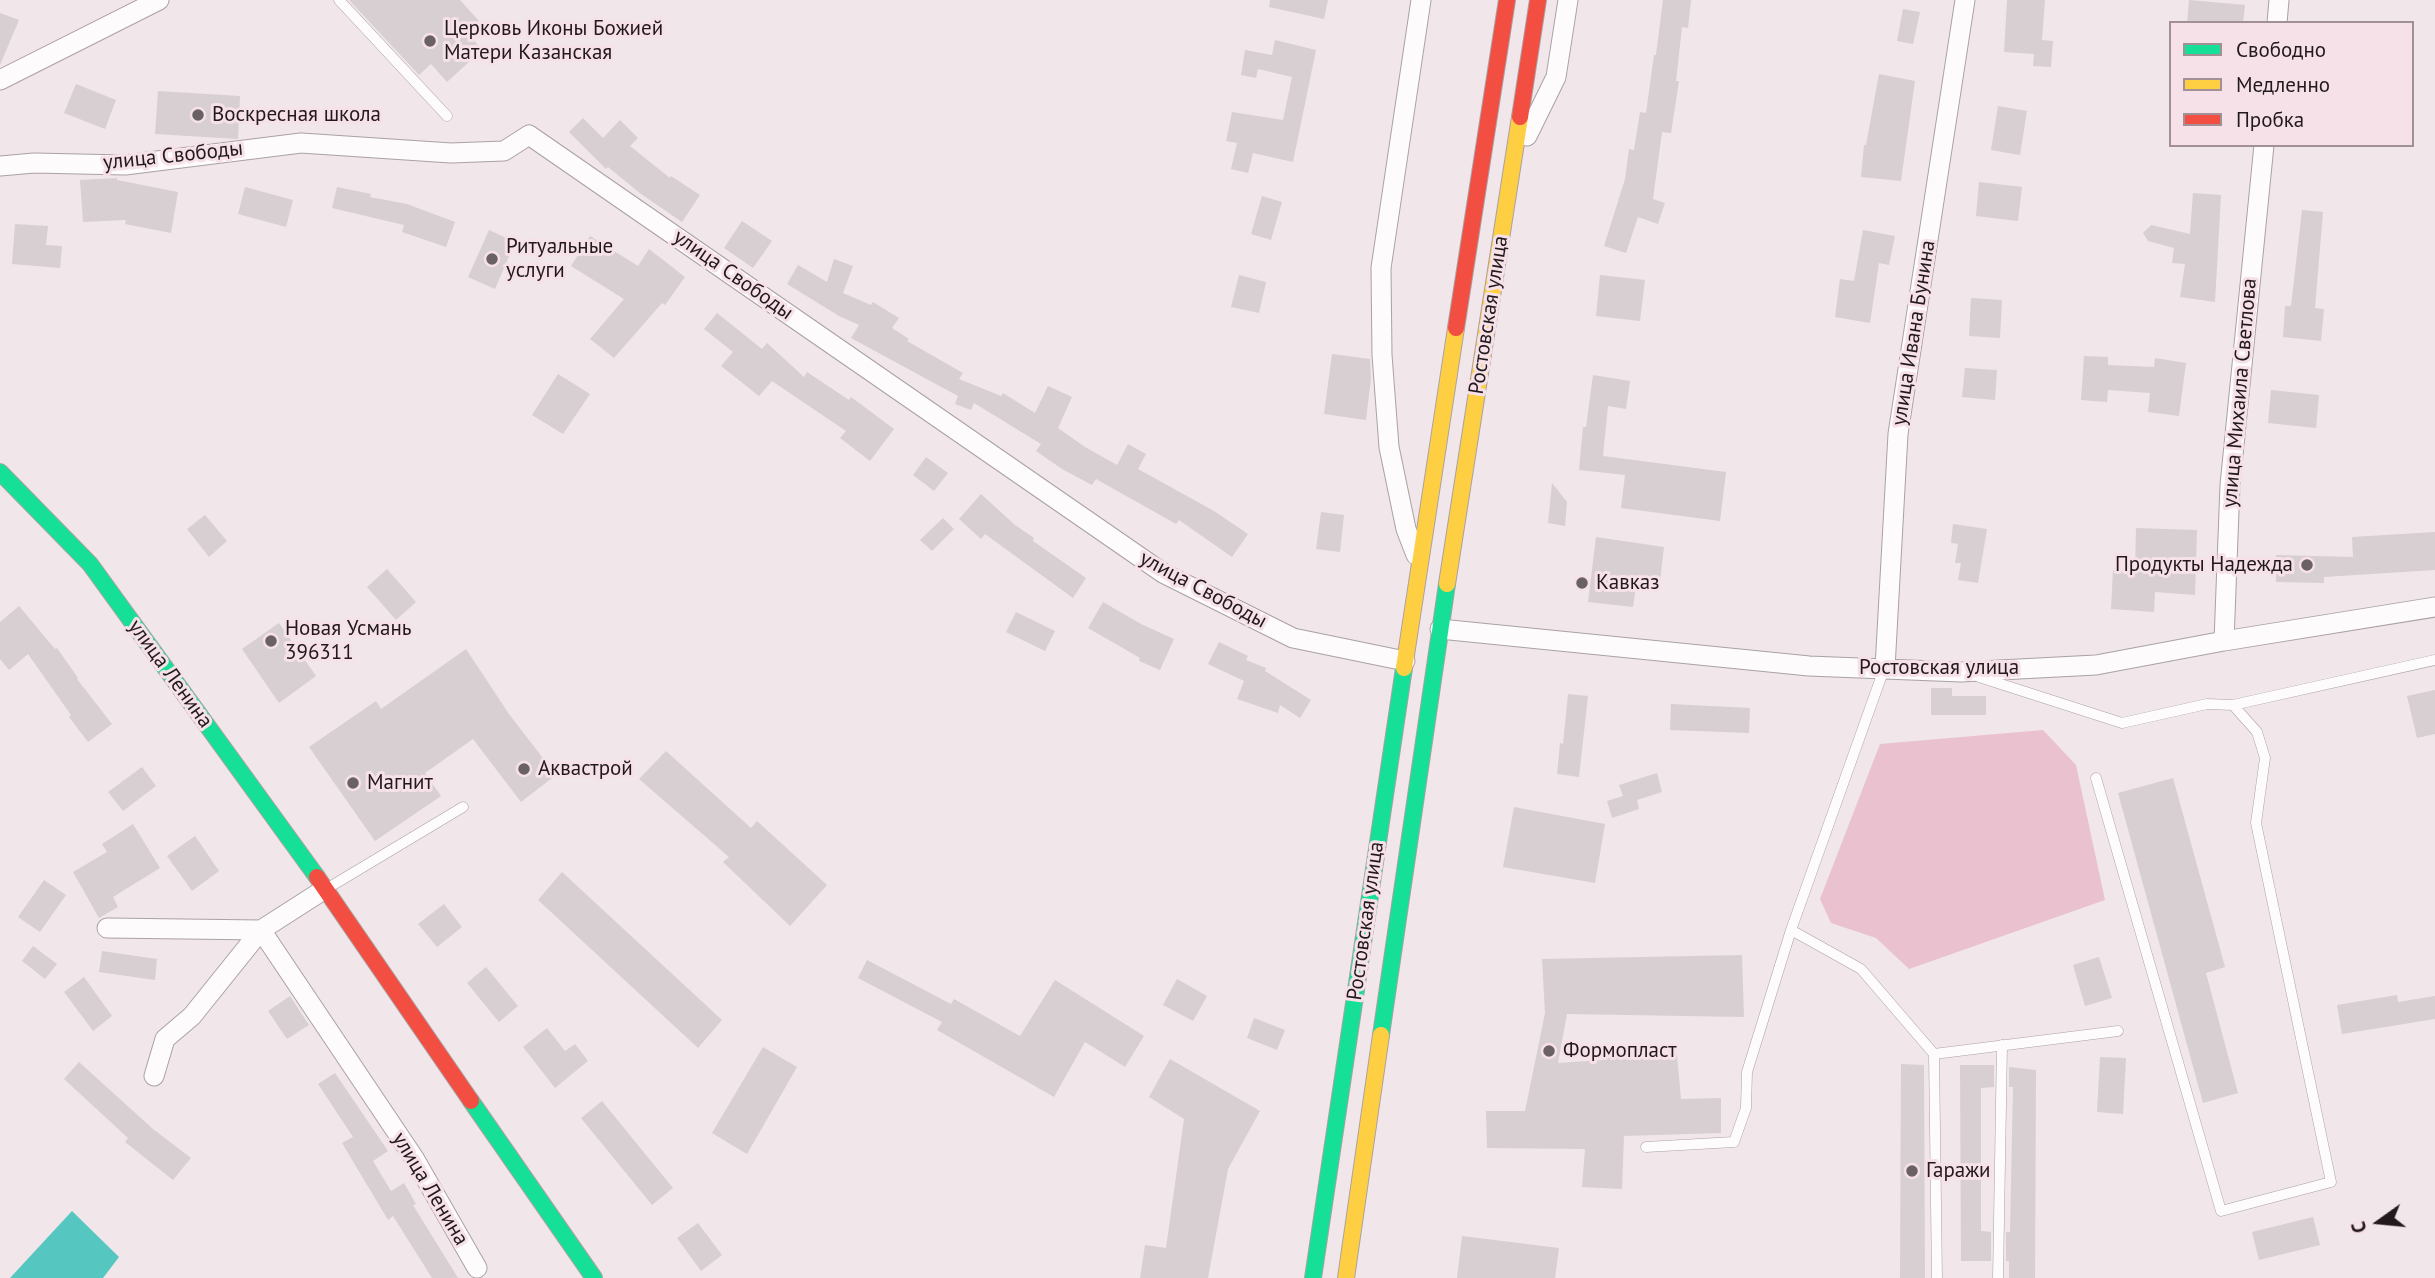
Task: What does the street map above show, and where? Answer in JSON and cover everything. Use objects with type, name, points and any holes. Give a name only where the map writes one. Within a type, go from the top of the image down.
[{"type":"main road","name":"Ростовская улица","points":[[1313,1278],[1507,0]]},
{"type":"main road","name":"Ростовская улица","points":[[1346,1278],[1440,629],[1538,0]]},
{"type":"main road","name":"улица Ленина","points":[[0,471],[90,564],[325,889],[594,1278]]},
{"type":"street","points":[[0,80],[159,0]]},
{"type":"street","points":[[1420,564],[1406,529],[1389,447],[1382,355],[1381,268],[1421,0]]},
{"type":"street","points":[[1513,165],[1556,77],[1568,0]]},
{"type":"street","name":"улица Ивана Бунина","points":[[1885,668],[1898,434],[1965,0]]},
{"type":"street","points":[[2277,21],[2279,0]]},
{"type":"street","name":"улица Свободы","points":[[0,166],[34,163],[125,165],[301,143],[451,153],[504,151],[530,135],[1163,573],[1293,638],[1405,661]]},
{"type":"street","name":"улица Михаила Светлова","points":[[2224,641],[2230,485],[2264,147]]},
{"type":"street","name":"Ростовская улица","points":[[1440,629],[1809,666],[1961,671],[2096,666],[2224,641],[2435,607]]},
{"type":"street","points":[[154,1076],[165,1039],[192,1016],[261,930],[325,889]]},
{"type":"street","points":[[107,928],[261,930]]},
{"type":"street","name":"улица Ленина","points":[[261,930],[414,1158],[478,1268]]},
{"type":"lane","points":[[339,0],[447,116]]},
{"type":"lane","points":[[1961,671],[2122,723],[2207,704],[2233,705],[2435,660]]},
{"type":"lane","points":[[1646,1147],[1734,1142],[1745,1108],[1747,1072],[1791,930],[1885,668]]},
{"type":"lane","points":[[2096,778],[2221,1211],[2331,1182],[2256,823],[2265,758],[2257,732],[2233,705]]},
{"type":"lane","points":[[325,889],[463,807]]},
{"type":"lane","points":[[1791,930],[1861,968],[1934,1054],[1937,1278]]},
{"type":"lane","points":[[1934,1054],[2119,1031]]},
{"type":"lane","points":[[1998,1278],[2002,1045]]},
{"type":"shaded area","points":[[2043,730],[2076,765],[2105,900],[1909,969],[1876,938],[1831,923],[1820,899],[1880,744]]},
{"type":"water","points":[[72,1211],[119,1257],[103,1278],[10,1278]]},
{"type":"building","name":"Церковь Иконы Божией Матери Казанская","points":[[349,0],[460,0],[479,21],[467,32],[482,50],[447,82],[431,64],[419,75]]},
{"type":"building","points":[[1270,0],[1328,0],[1324,19],[1269,7]]},
{"type":"building","points":[[1663,0],[1691,0],[1688,28],[1682,27],[1676,81],[1679,81],[1671,133],[1662,132],[1653,199],[1665,203],[1658,224],[1638,217],[1626,253],[1604,246],[1625,179],[1629,149],[1634,150],[1640,112],[1646,113]]},
{"type":"building","points":[[2007,0],[2045,0],[2042,40],[2053,41],[2051,67],[2033,66],[2034,54],[2004,52]]},
{"type":"building","points":[[2189,0],[2245,5],[2243,21],[2187,21]]},
{"type":"building","points":[[1903,9],[1920,12],[1913,44],[1897,41]]},
{"type":"building","points":[[0,13],[19,20],[0,65]]},
{"type":"building","points":[[1275,40],[1316,50],[1293,162],[1253,153],[1248,173],[1231,169],[1237,143],[1226,141],[1232,112],[1283,120],[1292,77],[1258,69],[1256,78],[1241,75],[1245,50],[1272,55]]},
{"type":"building","points":[[1879,74],[1915,81],[1901,181],[1861,177],[1864,145]]},
{"type":"building","points":[[76,84],[116,100],[105,129],[64,113]]},
{"type":"building","name":"Воскресная школа","points":[[158,91],[240,96],[238,139],[155,134]]},
{"type":"building","points":[[1998,106],[2027,111],[2020,155],[1991,150]]},
{"type":"building","points":[[583,118],[603,138],[620,120],[638,138],[630,146],[670,178],[671,176],[700,195],[682,222],[608,167],[606,169],[569,132]]},
{"type":"building","points":[[117,178],[178,192],[171,233],[125,224],[126,220],[83,222],[80,180]]},
{"type":"building","points":[[1979,182],[2022,187],[2018,221],[1976,216]]},
{"type":"building","points":[[245,187],[293,200],[286,227],[238,214]]},
{"type":"building","points":[[337,187],[407,204],[455,222],[446,247],[402,232],[404,225],[332,208]]},
{"type":"building","points":[[2193,193],[2221,195],[2215,302],[2180,297],[2185,264],[2172,263],[2174,248],[2148,241],[2143,233],[2151,225],[2190,234]]},
{"type":"building","points":[[1262,196],[1282,202],[1271,240],[1251,234]]},
{"type":"building","points":[[2302,210],[2323,212],[2315,308],[2324,309],[2321,341],[2283,337],[2285,306],[2291,306]]},
{"type":"building","points":[[742,221],[772,241],[753,268],[724,248]]},
{"type":"building","points":[[15,224],[48,226],[46,245],[62,246],[60,268],[12,264]]},
{"type":"building","name":"Ритуальные услуги","points":[[489,230],[515,242],[495,289],[468,277]]},
{"type":"building","points":[[1863,230],[1895,236],[1889,265],[1879,263],[1870,323],[1835,317],[1840,279],[1854,281]]},
{"type":"building","points":[[590,236],[638,266],[649,249],[685,277],[665,305],[662,303],[614,358],[590,339],[624,299],[571,266]]},
{"type":"building","points":[[834,259],[853,266],[843,293],[871,305],[873,302],[899,318],[892,328],[909,339],[907,341],[963,373],[959,379],[1001,396],[1003,393],[1035,413],[1048,386],[1072,397],[1058,428],[1117,465],[1128,444],[1146,454],[1138,469],[1214,511],[1248,534],[1232,557],[1179,520],[1176,524],[1096,479],[1092,485],[1062,469],[1036,451],[1041,444],[974,403],[971,410],[955,404],[958,396],[851,338],[859,325],[787,284],[798,265],[827,282]]},
{"type":"building","points":[[1239,275],[1266,282],[1259,313],[1231,307]]},
{"type":"building","points":[[1600,275],[1645,280],[1640,321],[1596,316]]},
{"type":"building","points":[[1971,298],[2002,300],[2000,338],[1969,336]]},
{"type":"building","points":[[717,313],[762,349],[767,343],[804,377],[807,372],[849,400],[851,397],[894,429],[870,461],[840,438],[846,431],[772,381],[759,396],[721,366],[733,352],[704,329]]},
{"type":"building","points":[[1332,354],[1370,359],[1371,378],[1366,420],[1324,414]]},
{"type":"building","points":[[2084,356],[2108,357],[2108,365],[2154,367],[2155,358],[2186,363],[2179,416],[2148,412],[2150,393],[2108,390],[2107,402],[2081,400]]},
{"type":"building","points":[[1965,368],[1997,370],[1995,400],[1962,397]]},
{"type":"building","points":[[558,374],[590,394],[563,434],[532,415]]},
{"type":"building","points":[[1593,375],[1630,381],[1626,409],[1608,406],[1603,456],[1726,472],[1720,521],[1621,508],[1625,475],[1579,470],[1583,427],[1586,427]]},
{"type":"building","points":[[2271,390],[2319,395],[2316,428],[2268,423]]},
{"type":"building","points":[[926,457],[948,473],[934,491],[913,475]]},
{"type":"building","points":[[1552,483],[1567,502],[1565,526],[1548,523]]},
{"type":"building","points":[[981,494],[1015,525],[1034,538],[1033,541],[1086,578],[1073,598],[985,534],[981,539],[959,519]]},
{"type":"building","points":[[1321,512],[1344,515],[1340,552],[1316,549]]},
{"type":"building","points":[[205,515],[227,541],[209,557],[187,529]]},
{"type":"building","points":[[943,518],[954,529],[932,551],[920,540]]},
{"type":"building","points":[[1953,524],[1987,529],[1978,583],[1958,580],[1961,563],[1955,563],[1958,544],[1951,543]]},
{"type":"building","points":[[2136,528],[2197,530],[2195,595],[2155,592],[2154,612],[2111,609],[2113,570],[2135,571]]},
{"type":"building","points":[[2435,532],[2435,570],[2324,577],[2324,583],[2276,582],[2276,555],[2353,557],[2352,537]]},
{"type":"building","points":[[1596,537],[1664,547],[1660,581],[1637,579],[1633,607],[1588,602]]},
{"type":"building","points":[[387,569],[416,602],[396,620],[367,587]]},
{"type":"building","points":[[1103,602],[1174,639],[1160,670],[1139,661],[1140,658],[1088,628]]},
{"type":"building","points":[[19,606],[55,649],[57,648],[112,724],[88,742],[28,654],[9,670],[0,659],[0,622]]},
{"type":"building","points":[[1016,612],[1055,631],[1045,651],[1006,632]]},
{"type":"building","points":[[279,623],[316,676],[279,703],[242,649]]},
{"type":"building","points":[[1219,642],[1248,656],[1246,660],[1266,668],[1265,671],[1311,700],[1300,718],[1280,705],[1278,713],[1237,699],[1244,681],[1208,664]]},
{"type":"building","points":[[466,649],[509,714],[556,775],[521,802],[473,739],[425,773],[441,796],[375,841],[309,747],[376,701],[381,709]]},
{"type":"building","points":[[1931,688],[1952,688],[1952,696],[1986,696],[1986,715],[1931,715]]},
{"type":"building","points":[[2435,690],[2435,734],[2417,738],[2407,696]]},
{"type":"building","points":[[1568,694],[1588,696],[1579,777],[1557,774]]},
{"type":"building","points":[[1671,704],[1750,708],[1749,733],[1670,730]]},
{"type":"building","points":[[666,751],[751,828],[757,821],[827,885],[790,926],[723,862],[729,857],[639,779]]},
{"type":"building","points":[[142,767],[156,786],[123,811],[108,792]]},
{"type":"building","points":[[1657,773],[1662,792],[1637,800],[1639,809],[1612,818],[1607,801],[1623,796],[1619,785]]},
{"type":"building","points":[[2173,778],[2225,967],[2206,973],[2238,1093],[2203,1103],[2118,793]]},
{"type":"building","points":[[1514,807],[1605,824],[1595,883],[1503,867]]},
{"type":"building","points":[[133,824],[160,868],[113,897],[118,907],[99,918],[73,872],[107,852],[102,844]]},
{"type":"building","points":[[195,836],[219,871],[192,891],[167,856]]},
{"type":"building","points":[[562,872],[722,1020],[698,1048],[538,900]]},
{"type":"building","points":[[44,880],[66,895],[40,932],[18,917]]},
{"type":"building","points":[[444,904],[462,927],[437,947],[418,924]]},
{"type":"building","points":[[33,946],[57,964],[45,979],[22,961]]},
{"type":"building","points":[[102,951],[157,959],[155,980],[99,972]]},
{"type":"building","points":[[1742,955],[1744,1017],[1567,1014],[1558,1063],[1602,1060],[1602,1057],[1677,1055],[1681,1099],[1721,1098],[1721,1133],[1624,1136],[1622,1189],[1582,1187],[1585,1149],[1487,1148],[1486,1111],[1525,1111],[1545,1013],[1542,959]]},
{"type":"building","points":[[2099,957],[2112,998],[2085,1006],[2073,965]]},
{"type":"building","points":[[867,960],[951,1004],[954,999],[1020,1036],[1055,980],[1144,1036],[1125,1067],[1085,1042],[1054,1097],[937,1030],[942,1022],[858,978]]},
{"type":"building","points":[[486,967],[518,1006],[499,1022],[467,983]]},
{"type":"building","points":[[84,977],[112,1016],[93,1031],[64,992]]},
{"type":"building","points":[[1177,979],[1207,996],[1193,1021],[1163,1005]]},
{"type":"building","points":[[2397,995],[2398,1002],[2435,996],[2435,1019],[2342,1034],[2337,1005]]},
{"type":"building","points":[[290,996],[309,1025],[287,1039],[268,1011]]},
{"type":"building","points":[[1254,1018],[1285,1030],[1277,1050],[1247,1038]]},
{"type":"building","points":[[547,1028],[565,1051],[575,1044],[588,1061],[555,1088],[523,1047]]},
{"type":"building","points":[[763,1047],[797,1067],[747,1154],[712,1133]]},
{"type":"building","points":[[2100,1057],[2126,1058],[2123,1114],[2097,1112]]},
{"type":"building","points":[[1170,1059],[1260,1111],[1228,1169],[1208,1278],[1140,1278],[1145,1245],[1166,1248],[1184,1119],[1149,1097]]},
{"type":"building","points":[[79,1062],[153,1129],[191,1158],[173,1180],[125,1142],[128,1138],[64,1079]]},
{"type":"building","name":"Гаражи","points":[[1901,1064],[1924,1065],[1925,1278],[1900,1278]]},
{"type":"building","points":[[1960,1065],[1994,1065],[1994,1087],[1981,1088],[1981,1231],[1991,1232],[1991,1261],[1961,1261]]},
{"type":"building","points":[[2009,1067],[2036,1070],[2035,1278],[2009,1278],[2009,1261],[2006,1261],[2006,1232],[2010,1232],[2013,1087],[2009,1087]]},
{"type":"building","points":[[335,1073],[388,1151],[373,1161],[391,1191],[404,1183],[416,1204],[413,1205],[458,1278],[432,1278],[393,1216],[388,1220],[342,1143],[353,1137],[318,1084]]},
{"type":"building","points":[[602,1101],[673,1188],[652,1205],[581,1118]]},
{"type":"building","points":[[2313,1217],[2320,1245],[2259,1260],[2252,1232]]},
{"type":"building","points":[[698,1223],[722,1255],[701,1271],[677,1238]]},
{"type":"building","points":[[1462,1236],[1559,1248],[1555,1278],[1457,1278]]},
{"type":"traffic: fast","points":[[0,472],[90,564],[317,877]]},
{"type":"traffic: fast","points":[[1381,1035],[1447,584]]},
{"type":"traffic: fast","points":[[1313,1278],[1404,668]]},
{"type":"traffic: fast","points":[[471,1101],[594,1278]]},
{"type":"traffic: slow","points":[[1447,584],[1520,117]]},
{"type":"traffic: slow","points":[[1404,668],[1456,328]]},
{"type":"traffic: slow","points":[[1346,1278],[1381,1035]]},
{"type":"traffic: jam","points":[[1456,328],[1507,0]]},
{"type":"traffic: jam","points":[[1520,117],[1538,0]]},
{"type":"traffic: jam","points":[[317,877],[471,1101]]},
{"type":"place","name":"Церковь Иконы Божией Матери Казанская","points":[[430,41]]},
{"type":"place","name":"Воскресная школа","points":[[198,115]]},
{"type":"place","name":"Ритуальные услуги","points":[[492,259]]},
{"type":"place","name":"Продукты Надежда","points":[[2307,565]]},
{"type":"place","name":"Кавказ","points":[[1582,583]]},
{"type":"place","name":"Новая Усмань 396311","points":[[271,641]]},
{"type":"place","name":"Аквастрой","points":[[524,769]]},
{"type":"place","name":"Магнит","points":[[353,783]]},
{"type":"place","name":"Формопласт","points":[[1549,1051]]},
{"type":"place","name":"Гаражи","points":[[1912,1171]]}]
